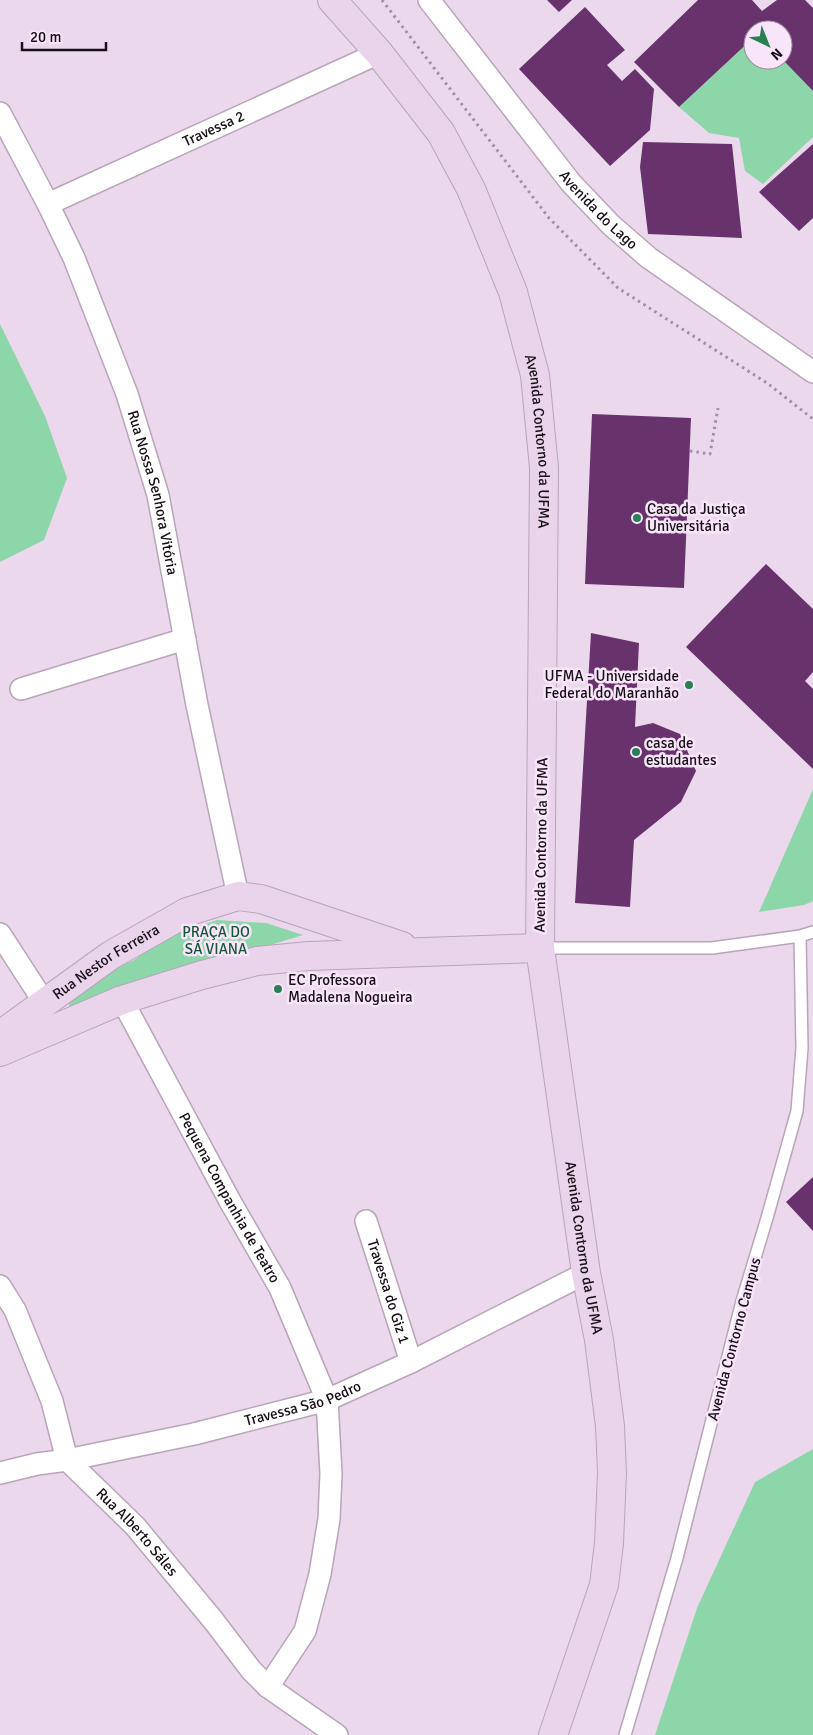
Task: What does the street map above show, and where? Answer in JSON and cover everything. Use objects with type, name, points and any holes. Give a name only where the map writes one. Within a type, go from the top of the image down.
[{"type":"main road","name":"Avenida Contorno da UFMA","points":[[332,0],[379,53],[441,133],[471,189],[513,292],[536,375],[544,468],[540,948],[586,1272],[600,1340],[610,1426],[612,1473],[609,1544],[604,1585],[553,1735]]},
{"type":"main road","name":"Rua Nestor Ferreira","points":[[0,1035],[111,955],[188,912],[238,896],[261,899],[418,952]]},
{"type":"main road","name":"Rua Nestor Ferreira","points":[[0,1052],[122,1000],[202,975],[257,961],[309,956],[540,948]]},
{"type":"street","name":"Avenida do Lago","points":[[428,0],[571,183],[611,225],[648,258],[813,372]]},
{"type":"street","name":"Travessa 2","points":[[48,204],[228,120],[379,53]]},
{"type":"street","name":"Rua Nossa Senhora Vitória","points":[[0,113],[74,258],[127,394],[158,495],[197,705],[238,896]]},
{"type":"street","points":[[21,689],[185,639]]},
{"type":"street","points":[[0,934],[44,1002]]},
{"type":"street","name":"Pequena Companhia de Teatro","points":[[122,1000],[231,1203],[280,1288],[327,1400]]},
{"type":"street","name":"Travessa do Giz 1","points":[[366,1222],[411,1362]]},
{"type":"street","name":"Travessa São Pedro","points":[[0,1473],[37,1464],[66,1460],[194,1434],[327,1400],[411,1362],[586,1272]]},
{"type":"street","points":[[0,1286],[15,1310],[52,1401],[66,1460]]},
{"type":"street","points":[[268,1687],[305,1631],[320,1574],[329,1510],[331,1474],[327,1400]]},
{"type":"street","name":"Rua Alberto Sáles","points":[[66,1460],[135,1526],[213,1620],[251,1670],[268,1687],[337,1735]]},
{"type":"lane","points":[[540,948],[712,948],[800,936],[813,932]]},
{"type":"lane","name":"Avenida Contorno Campus","points":[[625,1735],[677,1558],[742,1300],[797,1110],[802,1048],[800,936]]},
{"type":"path","points":[[690,451],[710,454],[718,408]]},
{"type":"green space","points":[[743,47],[743,70],[793,70],[813,91],[813,137],[763,184],[745,171],[739,138],[709,133],[679,107]]},
{"type":"green space","points":[[0,324],[45,416],[67,478],[44,540],[0,562]]},
{"type":"green space","points":[[813,789],[813,901],[804,905],[759,912]]},
{"type":"green space","name":"PRAÇA DO SÁ VIANA","points":[[217,920],[266,923],[303,935],[221,960],[78,1008],[70,1007],[67,1000],[83,983],[134,960],[168,936]]},
{"type":"green space","points":[[813,1449],[813,1735],[655,1735],[697,1608],[755,1482]]},
{"type":"building","points":[[547,0],[572,0],[559,12]]},
{"type":"building","points":[[698,0],[752,0],[762,11],[777,0],[805,0],[813,8],[813,91],[793,70],[793,20],[743,20],[743,47],[679,107],[634,62]]},
{"type":"building","points":[[585,7],[625,50],[607,65],[622,81],[635,69],[654,89],[650,130],[610,166],[519,69]]},
{"type":"building","points":[[643,142],[732,144],[742,238],[648,234],[640,167]]},
{"type":"building","points":[[813,144],[813,218],[799,231],[759,192]]},
{"type":"building","name":"Casa da Justiça Universitária","points":[[592,414],[691,418],[684,588],[585,584]]},
{"type":"building","points":[[766,564],[813,609],[813,672],[805,681],[813,689],[813,769],[686,647]]},
{"type":"building","name":"casa de estudantes","points":[[591,633],[639,643],[635,727],[653,723],[680,734],[696,771],[681,802],[634,840],[630,907],[575,903]]},
{"type":"building","points":[[813,1177],[813,1231],[786,1202]]},
{"type":"place","name":"Casa da Justiça Universitária","points":[[637,518]]},
{"type":"place","name":"UFMA - Universidade Federal do Maranhão","points":[[689,685]]},
{"type":"place","name":"casa de estudantes","points":[[636,752]]},
{"type":"place","name":"EC Professora Madalena Nogueira","points":[[278,989]]}]
